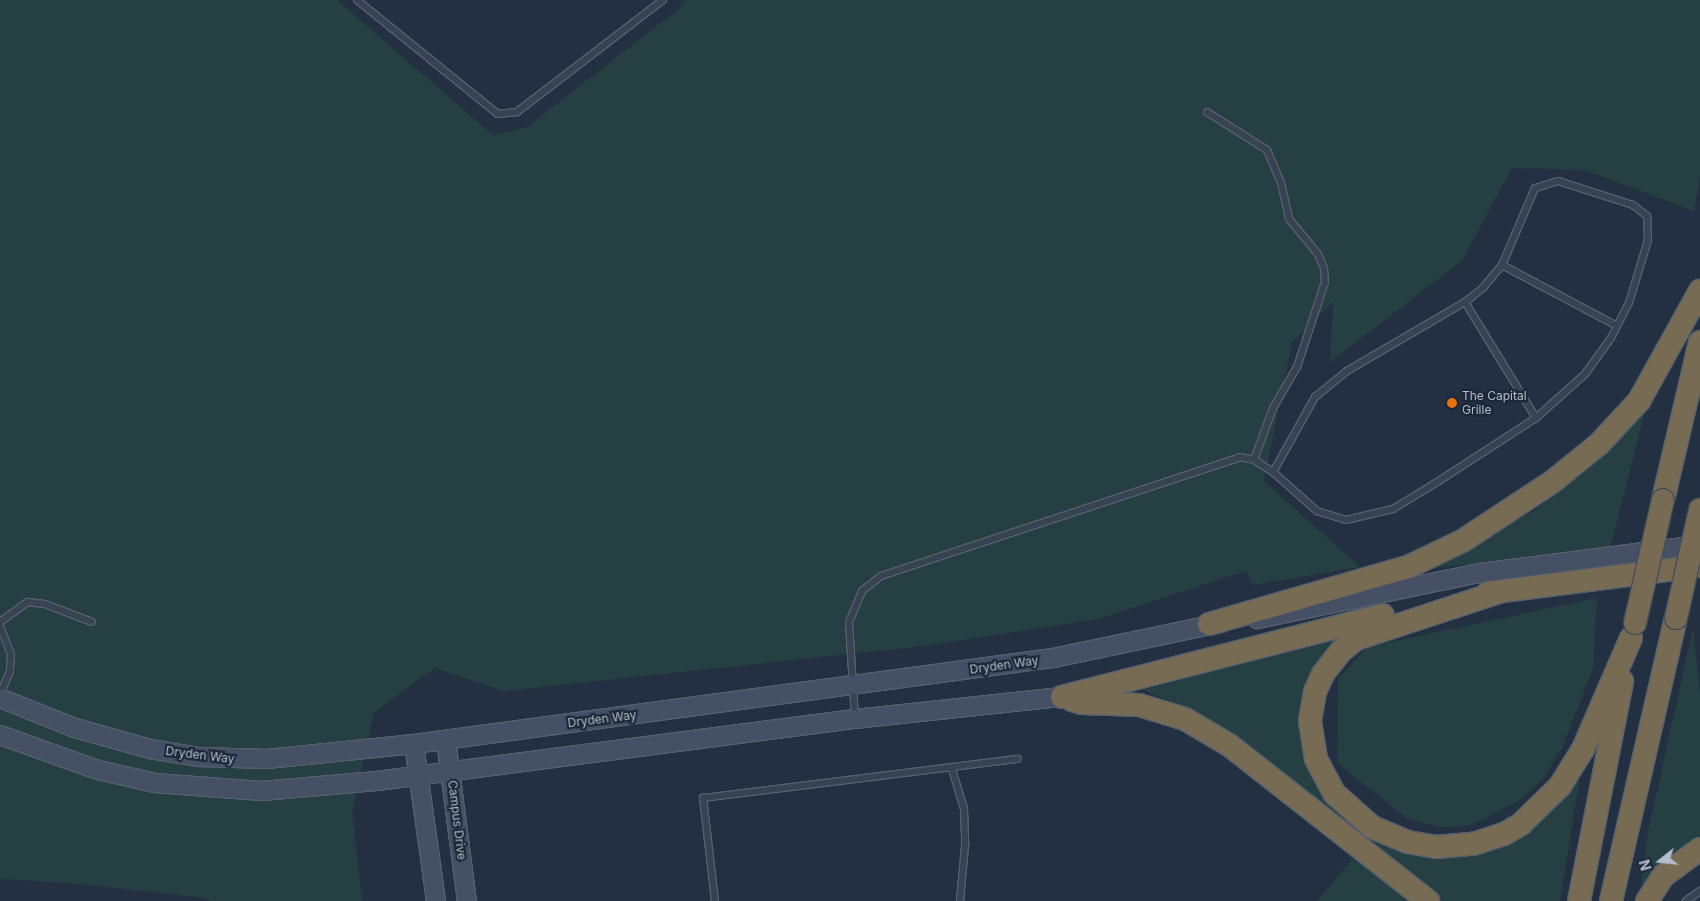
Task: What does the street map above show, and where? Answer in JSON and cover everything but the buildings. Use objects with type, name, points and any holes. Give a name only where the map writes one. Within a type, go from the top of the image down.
[{"type":"highway","points":[[1209,624],[1408,567],[1464,540],[1552,482],[1599,444],[1639,401],[1700,291]]},
{"type":"highway","points":[[1579,901],[1633,631],[1700,342]]},
{"type":"highway","points":[[1611,901],[1700,510]]},
{"type":"highway","points":[[1062,697],[1384,615],[1502,590],[1700,566]]},
{"type":"highway","points":[[1502,590],[1356,639],[1341,651],[1323,674],[1315,692],[1310,721],[1316,759],[1335,794],[1372,827],[1408,842],[1436,847],[1485,840],[1521,824],[1560,786],[1583,749],[1633,631]]},
{"type":"highway","points":[[1062,697],[1082,703],[1139,705],[1185,719],[1253,763],[1428,901]]},
{"type":"highway","points":[[1647,901],[1663,876],[1700,849]]},
{"type":"street","name":"Dryden Way","points":[[1,694],[110,739],[199,757],[267,760],[446,740],[1082,653],[1209,624],[1273,617],[1480,573],[1700,545]]},
{"type":"street","points":[[0,735],[98,770],[155,783],[206,789],[262,791],[419,775],[855,719],[1062,697]]},
{"type":"street","name":"Campus Drive","points":[[446,740],[467,901]]},
{"type":"street","points":[[414,744],[436,901]]},
{"type":"lane","points":[[357,0],[498,114],[517,112],[663,0]]},
{"type":"lane","points":[[1208,112],[1267,150],[1280,183],[1289,219],[1318,254],[1324,268],[1325,282],[1297,367],[1273,408],[1254,460]]},
{"type":"lane","points":[[855,719],[850,686],[848,622],[862,591],[881,576],[1240,457],[1254,460],[1273,472],[1317,511],[1346,520],[1358,518],[1399,506],[1536,418],[1585,374],[1617,326],[1635,286],[1648,240],[1650,223],[1639,207],[1558,181],[1540,184],[1529,195],[1502,265],[1483,288],[1465,302],[1347,371],[1315,397],[1273,472]]},
{"type":"lane","points":[[1502,265],[1617,326]]},
{"type":"lane","points":[[1465,302],[1536,418]]},
{"type":"lane","points":[[0,622],[28,602],[45,604],[92,622]]},
{"type":"lane","points":[[0,626],[11,655],[10,671],[1,694]]},
{"type":"lane","points":[[714,901],[703,798],[952,769],[1018,759]]},
{"type":"lane","points":[[952,769],[964,809],[965,846],[960,901]]},
{"type":"lane","points":[[1686,901],[1700,891]]},
{"type":"green space","points":[[0,0],[337,0],[494,136],[527,127],[681,7],[685,0],[1700,0],[1700,175],[1694,211],[1585,170],[1512,168],[1462,261],[1330,362],[1333,302],[1292,343],[1264,481],[1360,567],[1253,585],[1246,571],[1098,619],[924,646],[504,691],[435,668],[374,712],[352,811],[362,901],[210,901],[207,898],[69,883],[0,879]]},
{"type":"green space","points":[[1645,412],[1610,550],[1431,568],[1537,509]]},
{"type":"green space","points":[[1597,598],[1593,669],[1562,748],[1544,778],[1522,799],[1472,825],[1442,827],[1409,820],[1337,763],[1338,679],[1367,647]]},
{"type":"green space","points":[[1693,628],[1700,693],[1700,840],[1641,885],[1648,832]]},
{"type":"green space","points":[[1342,636],[1316,670],[1318,784],[1446,856],[1580,776],[1560,901],[1441,901],[1194,712],[1143,690]]},
{"type":"green space","points":[[1355,856],[1413,901],[1317,901]]},
{"type":"place","name":"The Capital Grille","points":[[1452,403]]}]
